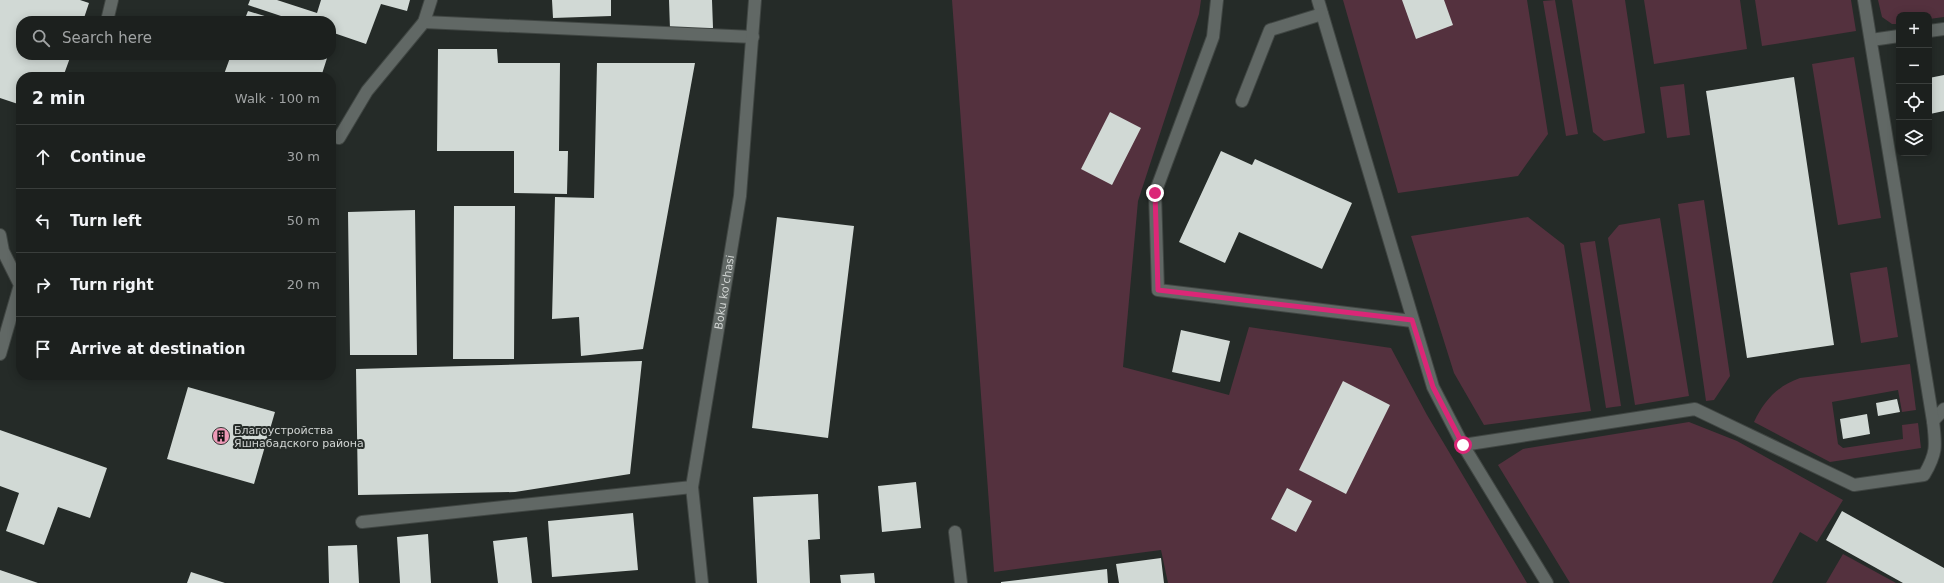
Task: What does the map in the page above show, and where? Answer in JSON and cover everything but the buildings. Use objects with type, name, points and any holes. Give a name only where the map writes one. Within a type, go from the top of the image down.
[{"type":"street","points":[[108,16],[112,0]]},
{"type":"street","points":[[339,138],[367,91],[424,22],[431,0]]},
{"type":"street","name":"Boku ko'chasi","points":[[702,583],[692,487],[740,196],[755,0]]},
{"type":"street","points":[[1217,0],[1212,37],[1155,193],[1158,290],[1412,320]]},
{"type":"street","points":[[1318,0],[1433,387],[1463,445],[1547,583]]},
{"type":"street","points":[[1463,445],[1695,409],[1854,485],[1924,475],[1932,462],[1936,448],[1933,421],[1864,0]]},
{"type":"street","points":[[1242,101],[1270,30],[1322,14]]},
{"type":"street","points":[[424,22],[753,37]]},
{"type":"street","points":[[1932,31],[1944,29]]},
{"type":"street","points":[[1871,40],[1896,36]]},
{"type":"street","points":[[0,235],[3,251],[16,277]]},
{"type":"street","points":[[0,354],[16,299]]},
{"type":"street","points":[[1933,421],[1944,409]]},
{"type":"street","points":[[362,522],[692,487]]},
{"type":"street","points":[[954,532],[961,583]]},
{"type":"shaded area","points":[[952,0],[1201,0],[1199,14],[1138,201],[1123,367],[1229,395],[1249,327],[1391,348],[1427,415],[1527,583],[1168,583],[1161,550],[994,572]]},
{"type":"shaded area","points":[[1343,0],[1527,0],[1548,134],[1518,176],[1398,193]]},
{"type":"shaded area","points":[[1555,0],[1578,134],[1566,136],[1543,1]]},
{"type":"shaded area","points":[[1572,0],[1625,0],[1645,133],[1604,141],[1593,132]]},
{"type":"shaded area","points":[[1644,0],[1740,0],[1747,49],[1654,64]]},
{"type":"shaded area","points":[[1755,0],[1851,0],[1856,31],[1762,46]]},
{"type":"shaded area","points":[[1878,0],[1944,0],[1944,17],[1932,19],[1932,12],[1896,12],[1896,24],[1892,24],[1882,17]]},
{"type":"shaded area","points":[[1854,57],[1881,218],[1838,225],[1812,64]]},
{"type":"shaded area","points":[[1684,84],[1690,135],[1667,138],[1660,87]]},
{"type":"shaded area","points":[[1704,200],[1730,376],[1714,400],[1706,401],[1678,204]]},
{"type":"shaded area","points":[[1528,217],[1564,245],[1591,411],[1484,425],[1454,373],[1411,236]]},
{"type":"shaded area","points":[[1660,218],[1689,396],[1635,405],[1608,238],[1619,225]]},
{"type":"shaded area","points":[[1595,241],[1621,406],[1606,408],[1580,243]]},
{"type":"shaded area","points":[[1887,267],[1898,337],[1861,343],[1850,273]]},
{"type":"shaded area","points":[[1910,364],[1916,410],[1902,412],[1898,390],[1832,402],[1838,444],[1843,448],[1903,439],[1902,425],[1918,423],[1921,448],[1830,462],[1754,422],[1762,407],[1772,395],[1785,385],[1800,378]]},
{"type":"shaded area","points":[[1689,422],[1737,441],[1843,500],[1817,542],[1800,532],[1772,583],[1570,583],[1498,465],[1523,449]]},
{"type":"shaded area","points":[[1843,554],[1896,583],[1826,583]]},
{"type":"place","name":"Благоустройства Яшнабадского района","points":[[221,436]]},
{"type":"route","points":[[1155,193],[1158,290],[1412,320],[1433,387],[1463,445]]}]
